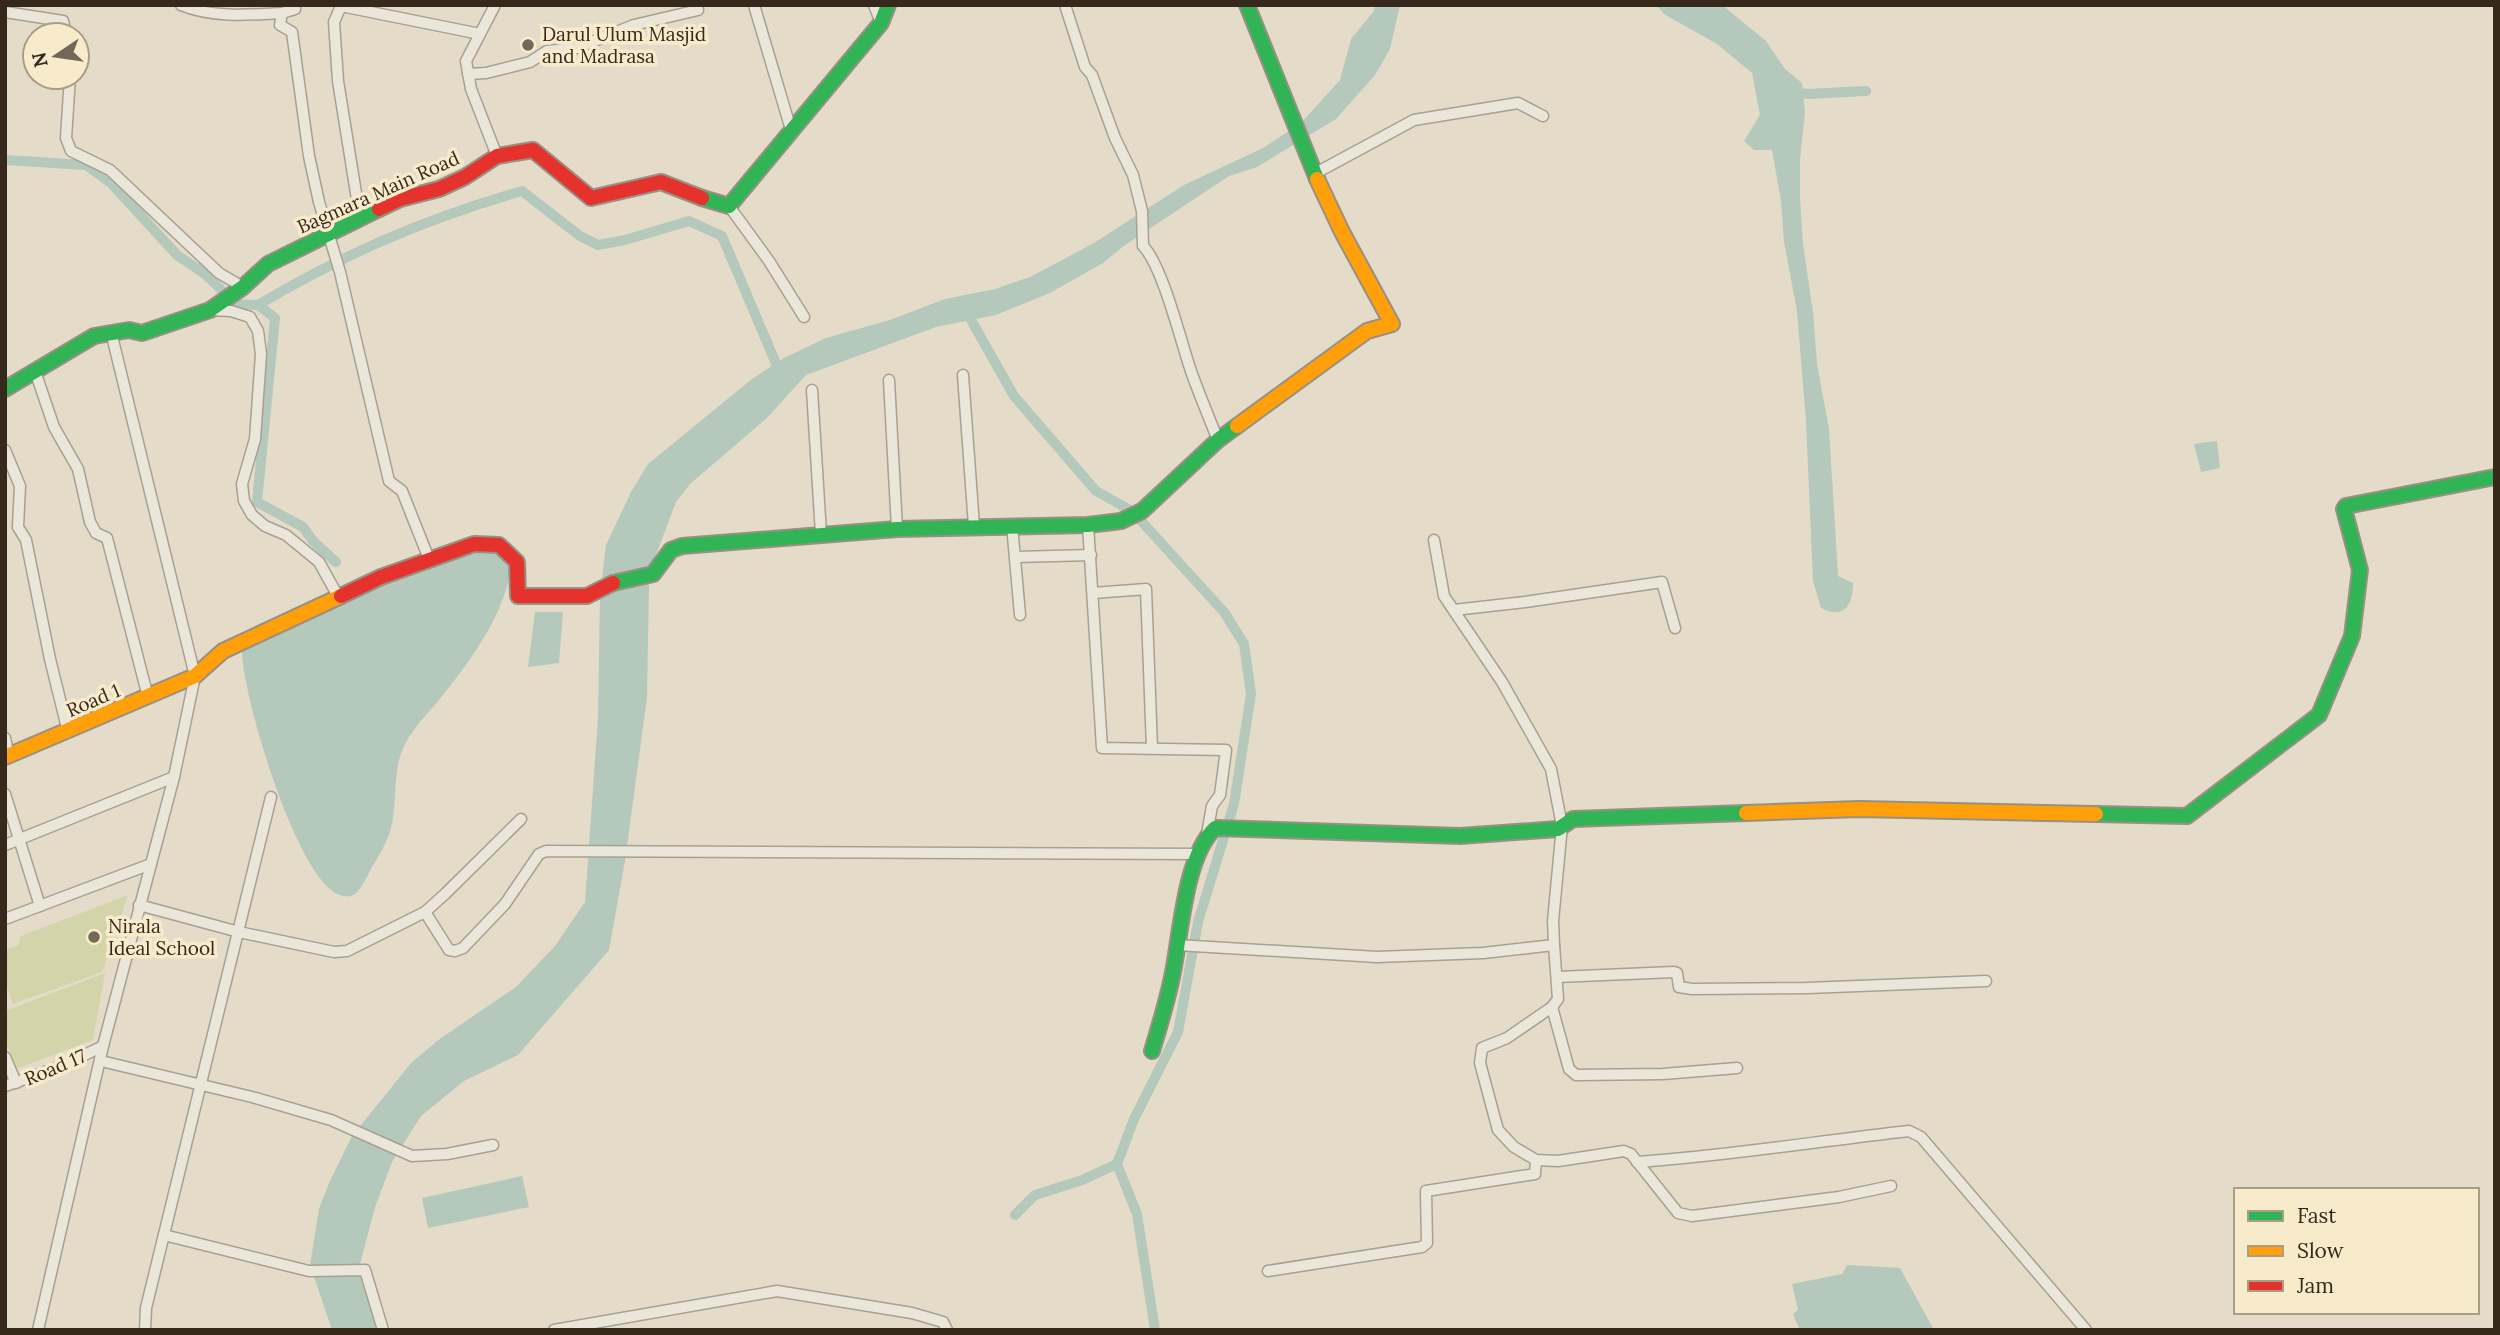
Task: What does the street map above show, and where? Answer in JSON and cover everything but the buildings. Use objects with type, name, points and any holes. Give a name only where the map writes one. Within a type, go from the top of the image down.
[{"type":"street","points":[[181,5],[193,10],[230,14],[282,13],[295,9],[295,5]]},
{"type":"street","points":[[495,5],[466,61],[471,89],[497,156]]},
{"type":"street","points":[[468,75],[530,62],[547,51],[577,48],[634,25],[698,10],[696,5]]},
{"type":"street","points":[[754,5],[792,133]]},
{"type":"street","points":[[874,5],[881,23]]},
{"type":"street","points":[[804,317],[769,261],[729,206],[881,23],[888,5]]},
{"type":"street","points":[[1065,5],[1085,67],[1092,75],[1115,138],[1133,175],[1142,211],[1143,246],[1149,252],[1165,293],[1218,440]]},
{"type":"street","points":[[812,390],[821,534],[974,526],[1088,525],[1121,521],[1142,511],[1218,440],[1367,331],[1392,324],[1306,157],[1247,5]]},
{"type":"street","points":[[360,218],[338,80],[334,22],[341,6],[480,34]]},
{"type":"street","points":[[5,12],[63,21]]},
{"type":"street","points":[[282,13],[280,24],[292,32],[309,156],[327,233],[340,272],[389,481],[402,491],[429,559]]},
{"type":"street","points":[[69,91],[66,138],[71,151],[110,170],[219,273],[240,288]]},
{"type":"street","points":[[1314,174],[1414,120],[1518,103],[1543,116]]},
{"type":"street","name":"Bagmara Main Road","points":[[5,389],[85,340],[111,332],[129,330],[142,333],[214,307],[268,264],[400,199],[439,190],[497,156],[533,150],[591,198],[661,182],[697,197],[729,206]]},
{"type":"street","points":[[214,307],[250,317],[258,331],[261,354],[255,439],[242,484],[244,501],[252,515],[265,526],[286,535],[319,562],[339,598]]},
{"type":"street","points":[[38,1330],[103,1046],[174,777],[195,676],[111,332]]},
{"type":"street","points":[[35,371],[54,427],[78,469],[90,522],[96,533],[107,538],[148,698]]},
{"type":"street","points":[[963,375],[974,526]]},
{"type":"street","points":[[889,380],[897,529]]},
{"type":"street","points":[[5,450],[20,486],[18,527],[26,540],[68,732]]},
{"type":"street","points":[[1211,831],[1241,829],[1460,836],[1558,829],[1573,819],[1859,809],[2187,816],[2319,715],[2352,636],[2360,570],[2344,509],[2346,506],[2495,477]]},
{"type":"street","points":[[1012,525],[1020,615]]},
{"type":"street","points":[[1088,525],[1102,748],[1226,750],[1220,795],[1212,806],[1211,831],[1189,878],[1172,978],[1152,1051]]},
{"type":"street","name":"Road 1","points":[[7,757],[195,676],[223,651],[381,577],[474,544],[499,545],[517,562],[519,597],[587,596],[616,583],[653,574],[671,550],[682,546],[821,534]]},
{"type":"street","points":[[1434,540],[1444,596],[1502,682],[1550,769],[1562,826],[1553,920],[1558,999],[1552,1007],[1507,1038],[1487,1044],[1480,1055],[1497,1130],[1514,1147],[1536,1160],[1558,1161],[1625,1151],[1678,1213],[1692,1216],[1839,1197],[1891,1185]]},
{"type":"street","points":[[1016,557],[1091,555]]},
{"type":"street","points":[[1454,610],[1662,582],[1675,628]]},
{"type":"street","points":[[1093,593],[1146,589],[1152,748]]},
{"type":"street","points":[[5,738],[7,757]]},
{"type":"street","points":[[5,845],[174,777]]},
{"type":"street","points":[[5,794],[40,906]]},
{"type":"street","points":[[145,1330],[146,1308],[271,797]]},
{"type":"street","points":[[139,905],[239,932],[340,953],[425,912],[520,819]]},
{"type":"street","points":[[425,912],[449,950],[455,951],[469,943],[505,904],[539,854],[545,851],[1200,854]]},
{"type":"street","points":[[5,919],[151,864]]},
{"type":"street","points":[[1177,945],[1377,957],[1483,953],[1553,945]]},
{"type":"street","points":[[1557,977],[1674,972],[1677,973],[1679,987],[1692,989],[1807,988],[1986,981]]},
{"type":"street","points":[[1552,1007],[1569,1069],[1576,1075],[1662,1074],[1737,1068]]},
{"type":"street","name":"Road 17","points":[[5,1086],[62,1066],[103,1046]]},
{"type":"street","points":[[5,1057],[16,1083]]},
{"type":"street","points":[[101,1060],[318,1116],[354,1129],[404,1153],[433,1155],[493,1145]]},
{"type":"street","points":[[1637,1162],[1727,1154],[1811,1141],[1909,1131],[1921,1137],[2086,1330]]},
{"type":"street","points":[[1268,1271],[1422,1247],[1427,1242],[1426,1191],[1535,1174],[1536,1160]]},
{"type":"street","points":[[164,1236],[310,1271],[365,1270],[383,1330]]},
{"type":"street","points":[[554,1330],[777,1291],[912,1313],[943,1322],[947,1330]]},
{"type":"green space","points":[[128,895],[102,972],[13,1004],[5,982],[5,950],[18,945],[21,936]]},
{"type":"green space","points":[[105,973],[93,1040],[16,1069],[5,1040],[5,1011]]},
{"type":"shaded area","points":[[1375,5],[1400,5],[1390,49],[1375,75],[1336,119],[1257,167],[1229,176],[1125,245],[1103,263],[1050,293],[996,315],[936,327],[806,375],[767,418],[690,484],[676,502],[653,563],[649,582],[647,697],[625,861],[609,950],[518,1055],[464,1081],[421,1116],[392,1162],[375,1207],[360,1264],[380,1330],[332,1330],[310,1265],[319,1209],[352,1136],[412,1062],[441,1038],[516,987],[555,946],[585,902],[598,718],[600,595],[606,545],[631,492],[648,464],[752,379],[784,358],[826,338],[890,320],[945,299],[995,289],[1030,277],[1094,243],[1184,185],[1263,148],[1301,123],[1340,80],[1351,39],[1374,11]]},
{"type":"shaded area","points":[[1656,5],[1722,5],[1766,41],[1785,69],[1802,83],[1805,113],[1800,159],[1803,244],[1817,364],[1829,429],[1838,576],[1853,583],[1849,604],[1841,611],[1821,608],[1813,581],[1806,421],[1797,311],[1784,242],[1781,201],[1772,150],[1754,150],[1744,141],[1760,115],[1752,73],[1717,44],[1664,14]]},
{"type":"shaded area","points":[[2217,441],[2220,468],[2201,472],[2194,444]]},
{"type":"shaded area","points":[[497,548],[511,561],[509,580],[495,617],[463,670],[409,737],[400,758],[394,813],[386,841],[358,891],[350,896],[340,895],[323,882],[290,823],[251,705],[242,650],[251,640],[452,554]]},
{"type":"shaded area","points":[[535,612],[563,612],[559,663],[528,667]]},
{"type":"shaded area","points":[[522,1176],[529,1207],[428,1228],[422,1198]]},
{"type":"shaded area","points":[[1847,1265],[1900,1268],[1934,1330],[1800,1330],[1793,1314],[1798,1310],[1792,1284],[1842,1274]]},
{"type":"waterway","points":[[1789,92],[1808,94],[1866,91]]},
{"type":"waterway","points":[[5,160],[86,165],[111,183],[177,255],[205,274],[236,304],[258,305],[275,318],[257,502],[303,527],[313,541],[336,562]]},
{"type":"waterway","points":[[258,305],[386,239],[452,213],[522,191],[580,236],[598,245],[689,221],[722,236],[780,373]]},
{"type":"waterway","points":[[966,311],[1014,396],[1096,491],[1132,511],[1224,612],[1244,644],[1251,694],[1234,804],[1198,922],[1178,1032],[1134,1119],[1117,1164],[1137,1214],[1155,1330]]},
{"type":"waterway","points":[[1015,1215],[1035,1195],[1082,1180],[1117,1164]]},
{"type":"traffic: fast","points":[[702,198],[729,206],[881,23],[888,5]]},
{"type":"traffic: fast","points":[[1247,5],[1317,179]]},
{"type":"traffic: fast","points":[[5,389],[94,336],[129,330],[142,333],[210,310],[243,287],[268,264],[379,209]]},
{"type":"traffic: fast","points":[[613,583],[653,574],[671,550],[682,546],[897,529],[1088,525],[1121,521],[1142,511],[1218,440],[1237,426]]},
{"type":"traffic: fast","points":[[2096,814],[2187,816],[2319,715],[2352,636],[2360,570],[2344,509],[2346,506],[2495,477]]},
{"type":"traffic: fast","points":[[1152,1051],[1170,986],[1190,877],[1196,858],[1215,828],[1460,836],[1558,829],[1573,819],[1746,813]]},
{"type":"traffic: slow","points":[[1237,426],[1367,331],[1392,324],[1342,232],[1317,179]]},
{"type":"traffic: slow","points":[[5,757],[195,676],[223,651],[341,596]]},
{"type":"traffic: slow","points":[[1746,813],[1859,809],[2096,814]]},
{"type":"traffic: jam","points":[[379,209],[400,199],[439,189],[465,177],[497,156],[533,150],[591,198],[661,182],[702,198]]},
{"type":"traffic: jam","points":[[341,596],[381,577],[474,544],[499,545],[517,562],[518,596],[587,596],[613,583]]},
{"type":"place","name":"Darul Ulum Masjid and Madrasa","points":[[528,45]]},
{"type":"place","name":"Nirala Ideal School","points":[[94,937]]}]
